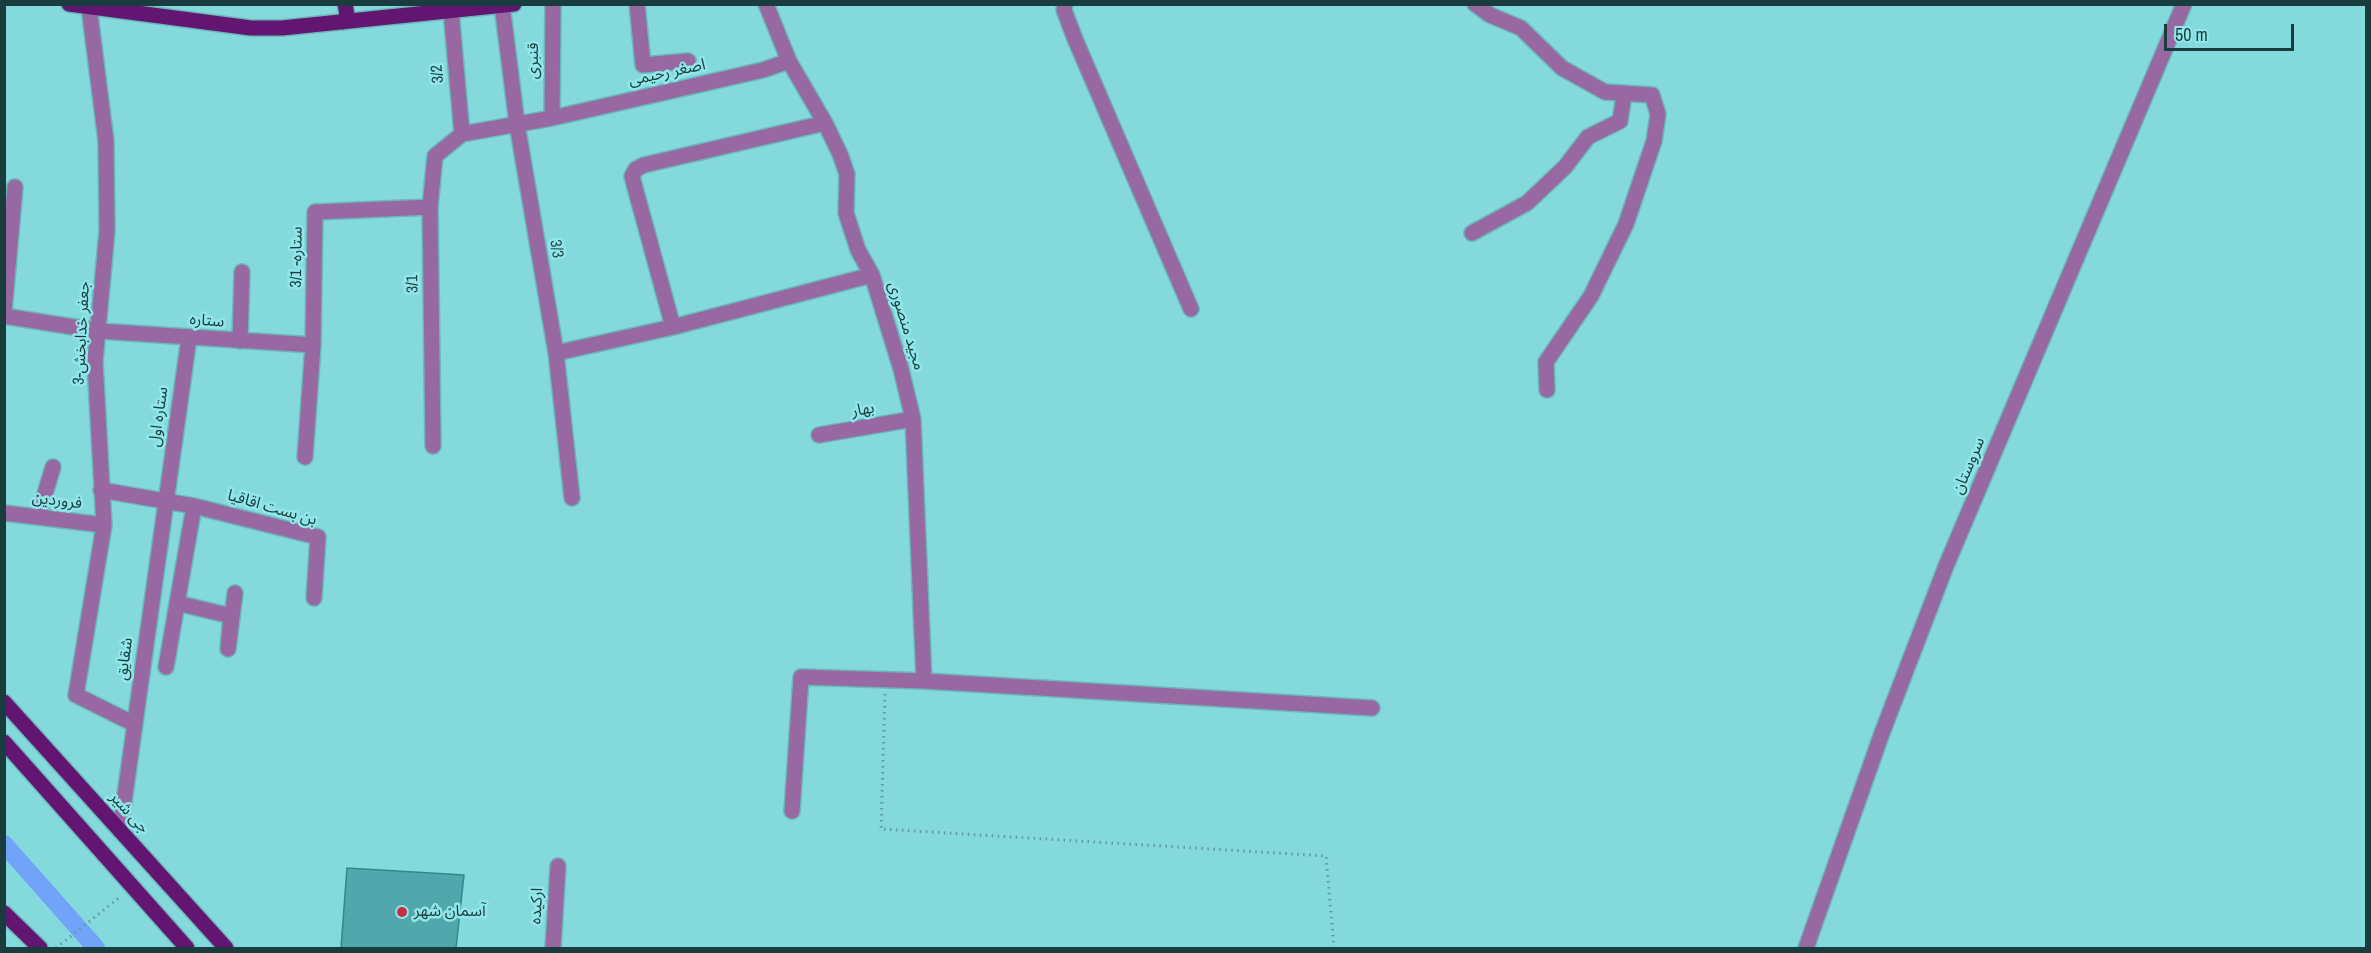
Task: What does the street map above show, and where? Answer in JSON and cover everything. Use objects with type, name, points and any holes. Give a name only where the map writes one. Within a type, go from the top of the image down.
[{"type":"main road","points":[[69,4],[251,28],[282,28],[508,5]]},
{"type":"main road","points":[[343,22],[347,15],[345,4]]},
{"type":"main road","points":[[384,4],[388,12],[395,17]]},
{"type":"main road","name":"جی شیر","points":[[4,702],[226,948]]},
{"type":"main road","points":[[4,742],[187,948]]},
{"type":"main road","points":[[4,913],[40,948]]},
{"type":"street","name":"قنبری","points":[[552,118],[553,4]]},
{"type":"street","points":[[637,4],[643,65],[688,61]]},
{"type":"street","name":"مجید منصوری","points":[[766,4],[789,62],[825,123],[847,174],[846,213],[855,241],[872,275],[901,369],[913,419],[924,681]]},
{"type":"street","points":[[1065,4],[1075,39],[1191,309]]},
{"type":"street","points":[[1475,4],[1490,15],[1521,28],[1563,68],[1605,92],[1652,95],[1658,114],[1654,141],[1626,224],[1590,296],[1546,362],[1547,390]]},
{"type":"street","name":"سروستان","points":[[1806,948],[1882,733],[1946,566],[2184,4]]},
{"type":"street","name":"3/3","points":[[508,5],[517,124],[556,353],[572,498]]},
{"type":"street","name":"جعفر خدابخش-3","points":[[89,7],[106,141],[107,231],[95,362],[104,525],[76,695],[134,724]]},
{"type":"street","name":"3/2","points":[[451,11],[462,134]]},
{"type":"street","name":"اصغر رحیمی","points":[[462,134],[552,118],[763,70],[789,62]]},
{"type":"street","points":[[1472,233],[1527,203],[1565,167],[1588,137],[1620,121],[1624,95]]},
{"type":"street","points":[[673,327],[632,176],[636,169],[644,165],[825,123]]},
{"type":"street","name":"3/1","points":[[433,446],[430,207],[435,156],[462,134]]},
{"type":"street","points":[[4,314],[15,187]]},
{"type":"street","name":"ستاره- 3/1","points":[[313,345],[315,212],[430,207]]},
{"type":"street","points":[[240,341],[242,272]]},
{"type":"street","points":[[556,353],[673,327],[872,275]]},
{"type":"street","name":"ستاره","points":[[4,314],[99,331],[313,345]]},
{"type":"street","name":"ستاره اول","points":[[165,501],[189,338]]},
{"type":"street","points":[[305,457],[313,345]]},
{"type":"street","name":"بهار","points":[[819,435],[913,419]]},
{"type":"street","points":[[38,517],[53,467]]},
{"type":"street","points":[[101,490],[194,506],[166,667]]},
{"type":"street","name":"شقایق","points":[[121,823],[165,501]]},
{"type":"street","name":"بن بست اقاقیا","points":[[194,506],[318,537],[314,598]]},
{"type":"street","name":"فروردین","points":[[4,513],[104,525]]},
{"type":"street","points":[[177,603],[231,616],[228,649],[235,593]]},
{"type":"street","points":[[792,811],[801,677],[924,681],[1372,708]]},
{"type":"street","name":"ارکیده","points":[[553,948],[558,866]]},
{"type":"path","points":[[886,680],[881,829],[1326,856],[1334,948]]},
{"type":"path","points":[[56,948],[127,891]]},
{"type":"building","name":"آسمان شهر","points":[[347,868],[464,875],[456,948],[341,948]]},
{"type":"waterway","points":[[4,844],[96,948]]},
{"type":"place","name":"آسمان شهر","points":[[402,912]]}]
